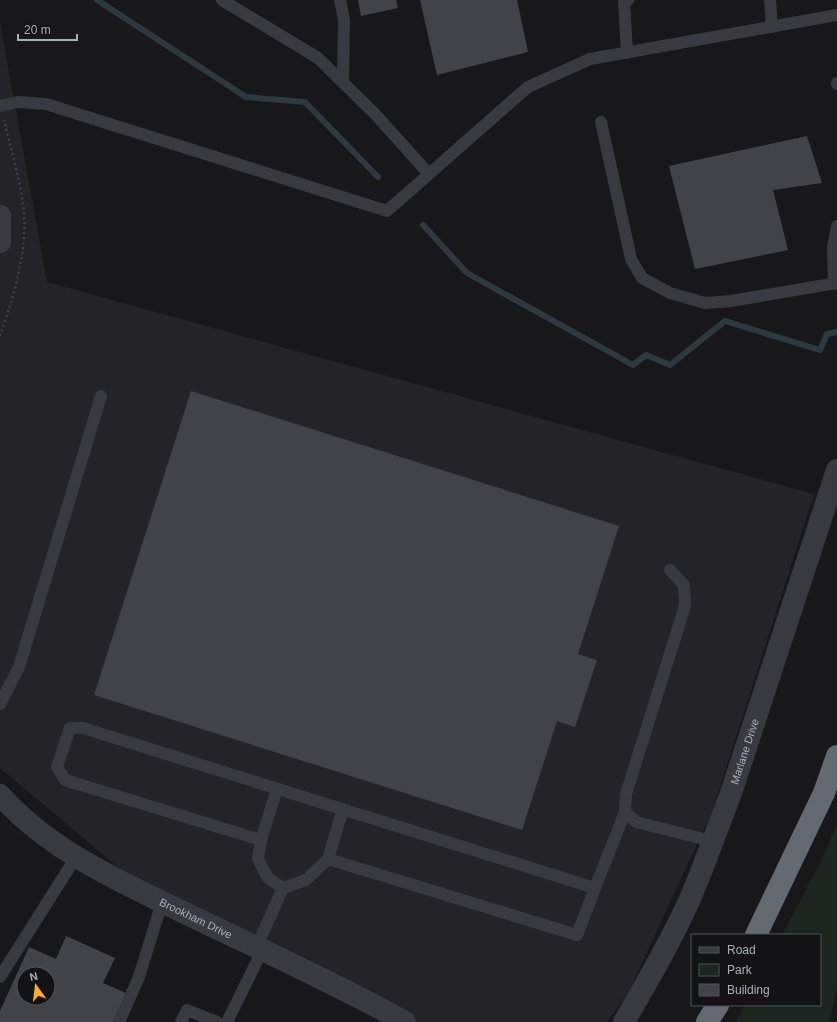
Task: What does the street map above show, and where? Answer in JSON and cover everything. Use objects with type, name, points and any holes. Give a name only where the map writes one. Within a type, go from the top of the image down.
[{"type":"highway","points":[[756,934],[824,793],[837,756]]},
{"type":"highway","points":[[707,1022],[717,1006]]},
{"type":"street","name":"Marlane Drive","points":[[624,1022],[660,958],[689,900],[730,796],[837,470]]},
{"type":"street","name":"Brookham Drive","points":[[0,795],[17,813],[44,836],[76,857],[162,902],[360,997],[405,1022]]},
{"type":"lane","points":[[222,0],[318,58],[376,115],[429,174]]},
{"type":"lane","points":[[340,0],[344,20],[343,83]]},
{"type":"lane","points":[[627,53],[624,2],[628,0]]},
{"type":"lane","points":[[770,0],[772,26]]},
{"type":"lane","points":[[0,106],[18,102],[46,104],[387,211],[528,87],[590,59],[837,15]]},
{"type":"lane","points":[[601,122],[631,259],[642,278],[670,293],[705,302],[731,301],[836,284],[833,247],[837,226]]},
{"type":"lane","points":[[0,704],[19,667],[101,396]]},
{"type":"lane","points":[[328,859],[577,935],[594,888],[625,812],[626,794],[685,606],[684,584],[670,570]]},
{"type":"lane","points":[[261,840],[65,780],[57,767],[70,728],[83,728],[594,888]]},
{"type":"lane","points":[[277,788],[261,840],[258,859],[268,878],[283,888]]},
{"type":"lane","points":[[227,1022],[259,949],[283,888],[306,880],[328,859],[343,809]]},
{"type":"lane","points":[[625,812],[636,822],[712,841]]},
{"type":"lane","points":[[0,978],[76,857]]},
{"type":"lane","points":[[119,1022],[139,977],[162,902]]},
{"type":"lane","points":[[181,1022],[187,1010],[217,1022]]},
{"type":"shaded area","points":[[0,23],[47,282],[814,494],[712,812],[628,993],[607,1022],[397,1022],[119,868],[0,768]]},
{"type":"green space","points":[[837,824],[837,988],[829,1022],[736,1022],[744,1006],[821,1006],[821,934],[783,934],[824,855]]},
{"type":"building","points":[[358,0],[396,0],[398,8],[361,16]]},
{"type":"building","points":[[420,0],[517,0],[528,52],[437,75]]},
{"type":"building","points":[[807,136],[822,183],[773,190],[788,250],[695,269],[669,166]]},
{"type":"building","points":[[191,391],[619,526],[578,654],[597,660],[575,727],[557,721],[522,830],[94,695]]},
{"type":"building","points":[[66,936],[115,958],[103,983],[126,993],[113,1022],[0,1022],[0,1011],[16,976],[16,1006],[56,1006],[56,966],[20,966],[29,947],[56,959]]},
{"type":"waterway","points":[[97,0],[246,97],[305,102],[378,177]]},
{"type":"waterway","points":[[423,225],[467,273],[633,365],[646,355],[670,365],[725,321],[820,350],[827,334],[837,332]]}]
